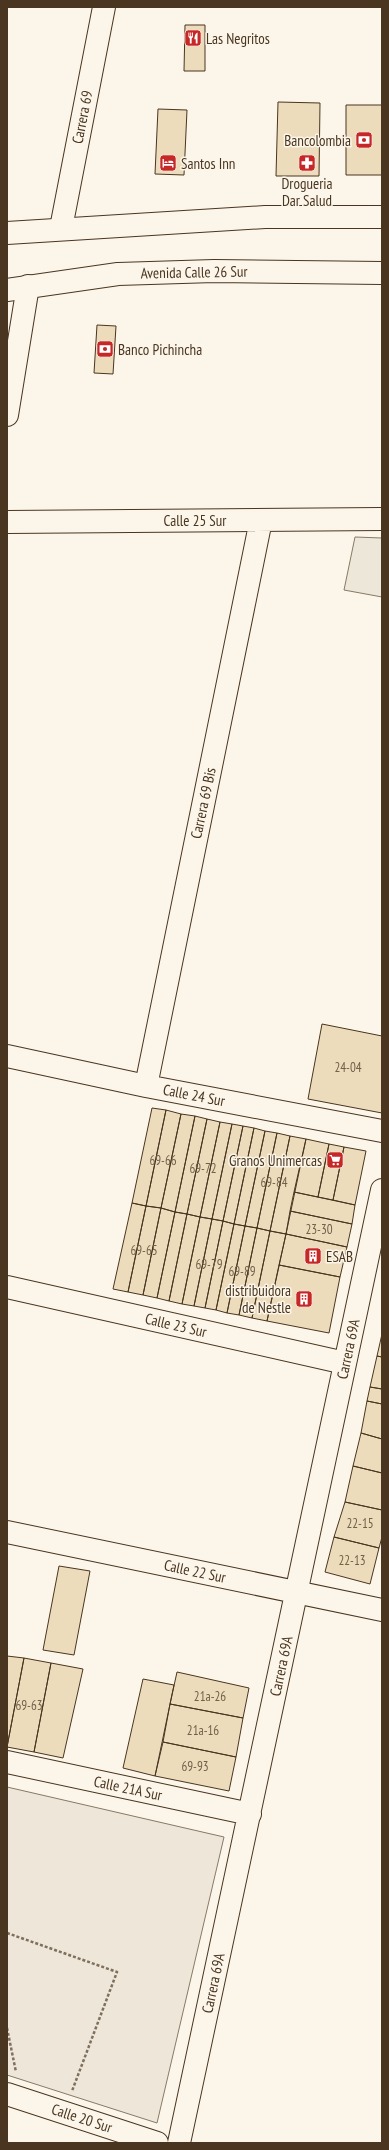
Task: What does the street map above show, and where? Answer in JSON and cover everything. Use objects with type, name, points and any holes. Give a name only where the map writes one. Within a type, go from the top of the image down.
[{"type":"street","name":"Carrera 69","points":[[61,228],[104,7]]},
{"type":"street","points":[[7,232],[265,217],[382,217]]},
{"type":"street","name":"Avenida Calle 26 Sur","points":[[17,288],[118,274],[214,271],[382,273]]},
{"type":"street","points":[[7,416],[17,288]]},
{"type":"street","name":"Calle 25 Sur","points":[[7,522],[382,519]]},
{"type":"street","name":"Carrera 69 Bis","points":[[146,1086],[261,520]]},
{"type":"street","name":"Calle 24 Sur","points":[[7,1056],[146,1086],[382,1132]]},
{"type":"street","name":"Carrera 69A","points":[[179,2143],[382,1190]]},
{"type":"street","name":"Calle 23 Sur","points":[[7,1287],[345,1363]]},
{"type":"street","name":"Calle 22 Sur","points":[[7,1532],[382,1610]]},
{"type":"street","name":"Calle 21A Sur","points":[[7,1762],[250,1814]]},
{"type":"street","name":"Calle 20 Sur","points":[[12,2086],[157,2143]]},
{"type":"path","points":[[7,1933],[117,1972],[71,2094]]},
{"type":"path","points":[[7,2028],[12,2086]]},
{"type":"shaded area","points":[[355,537],[382,538],[382,597],[344,590]]},
{"type":"shaded area","points":[[7,1787],[224,1837],[157,2123],[7,2075]]},
{"type":"building","points":[[185,25],[205,25],[205,71],[184,71]]},
{"type":"building","points":[[278,102],[320,103],[319,176],[276,176]]},
{"type":"building","name":"Bancolombia","points":[[346,105],[382,105],[382,175],[346,175]]},
{"type":"building","points":[[158,109],[187,110],[184,175],[155,174]]},
{"type":"building","name":"Banco Pichincha","points":[[97,325],[116,326],[113,374],[94,373]]},
{"type":"building","points":[[322,1024],[382,1036],[382,1113],[308,1099]]},
{"type":"building","points":[[152,1108],[166,1110],[146,1206],[132,1203]]},
{"type":"building","points":[[166,1110],[181,1114],[161,1208],[146,1206]]},
{"type":"building","points":[[181,1114],[195,1116],[175,1212],[161,1208]]},
{"type":"building","points":[[195,1116],[207,1119],[187,1214],[175,1212]]},
{"type":"building","points":[[207,1119],[220,1122],[200,1217],[187,1214]]},
{"type":"building","points":[[220,1122],[232,1124],[212,1219],[200,1217]]},
{"type":"building","points":[[232,1124],[243,1126],[223,1221],[212,1219]]},
{"type":"building","points":[[243,1126],[254,1128],[234,1224],[223,1221]]},
{"type":"building","points":[[254,1128],[265,1131],[245,1226],[234,1224]]},
{"type":"building","points":[[265,1131],[277,1133],[257,1228],[245,1226]]},
{"type":"building","points":[[277,1133],[290,1136],[270,1231],[257,1228]]},
{"type":"building","points":[[290,1136],[306,1139],[286,1234],[270,1231]]},
{"type":"building","points":[[306,1139],[329,1144],[318,1197],[294,1192]]},
{"type":"building","points":[[329,1144],[344,1147],[333,1200],[318,1197]]},
{"type":"building","points":[[344,1147],[366,1151],[355,1205],[333,1200]]},
{"type":"building","points":[[294,1192],[355,1205],[352,1224],[290,1211]]},
{"type":"building","points":[[132,1203],[146,1206],[128,1292],[113,1289]]},
{"type":"building","points":[[146,1206],[161,1208],[143,1295],[128,1292]]},
{"type":"building","points":[[161,1208],[175,1212],[157,1298],[143,1295]]},
{"type":"building","points":[[290,1211],[352,1224],[347,1247],[286,1234]]},
{"type":"building","points":[[175,1212],[187,1214],[169,1301],[157,1298]]},
{"type":"building","points":[[187,1214],[200,1217],[182,1304],[169,1301]]},
{"type":"building","points":[[200,1217],[212,1219],[194,1306],[182,1304]]},
{"type":"building","points":[[212,1219],[223,1221],[205,1308],[194,1306]]},
{"type":"building","points":[[223,1221],[234,1224],[216,1310],[205,1308]]},
{"type":"building","points":[[234,1224],[245,1226],[227,1313],[216,1310]]},
{"type":"building","points":[[245,1226],[257,1228],[239,1315],[227,1313]]},
{"type":"building","points":[[257,1228],[270,1231],[252,1318],[239,1315]]},
{"type":"building","points":[[270,1231],[286,1234],[267,1321],[252,1318]]},
{"type":"building","name":"ESAB","points":[[286,1234],[347,1247],[340,1277],[279,1265]]},
{"type":"building","name":"distribuidora de Nestle","points":[[279,1265],[340,1277],[329,1333],[267,1321]]},
{"type":"building","points":[[382,1334],[382,1357],[377,1356]]},
{"type":"building","points":[[377,1356],[382,1357],[382,1389],[370,1387]]},
{"type":"building","points":[[370,1387],[382,1389],[382,1404],[367,1401]]},
{"type":"building","points":[[367,1401],[382,1404],[382,1439],[361,1433]]},
{"type":"building","points":[[361,1433],[382,1439],[382,1473],[353,1466]]},
{"type":"building","points":[[353,1466],[382,1473],[382,1510],[345,1502]]},
{"type":"building","points":[[345,1502],[382,1510],[382,1537],[379,1548],[334,1537]]},
{"type":"building","points":[[334,1537],[379,1548],[370,1584],[325,1572]]},
{"type":"building","points":[[59,1566],[90,1571],[74,1655],[43,1650]]},
{"type":"building","points":[[7,1656],[24,1658],[7,1747]]},
{"type":"building","points":[[24,1658],[51,1663],[34,1752],[7,1747]]},
{"type":"building","points":[[51,1663],[83,1669],[63,1758],[34,1752]]},
{"type":"building","points":[[177,1672],[249,1688],[243,1718],[170,1704]]},
{"type":"building","points":[[143,1679],[174,1685],[155,1776],[123,1768]]},
{"type":"building","points":[[170,1704],[243,1718],[236,1757],[163,1742]]},
{"type":"building","points":[[163,1742],[236,1757],[229,1791],[155,1776]]},
{"type":"place","name":"Las Negritos","points":[[193,38]]},
{"type":"place","name":"Bancolombia","points":[[364,140]]},
{"type":"place","name":"Santos Inn","points":[[168,163]]},
{"type":"place","name":"Drogueria Dar Salud","points":[[307,163]]},
{"type":"place","name":"Banco Pichincha","points":[[105,349]]},
{"type":"place","name":"Granos Unimercas","points":[[335,1160]]},
{"type":"place","name":"ESAB","points":[[313,1256]]},
{"type":"place","name":"distribuidora de Nestle","points":[[304,1299]]}]
